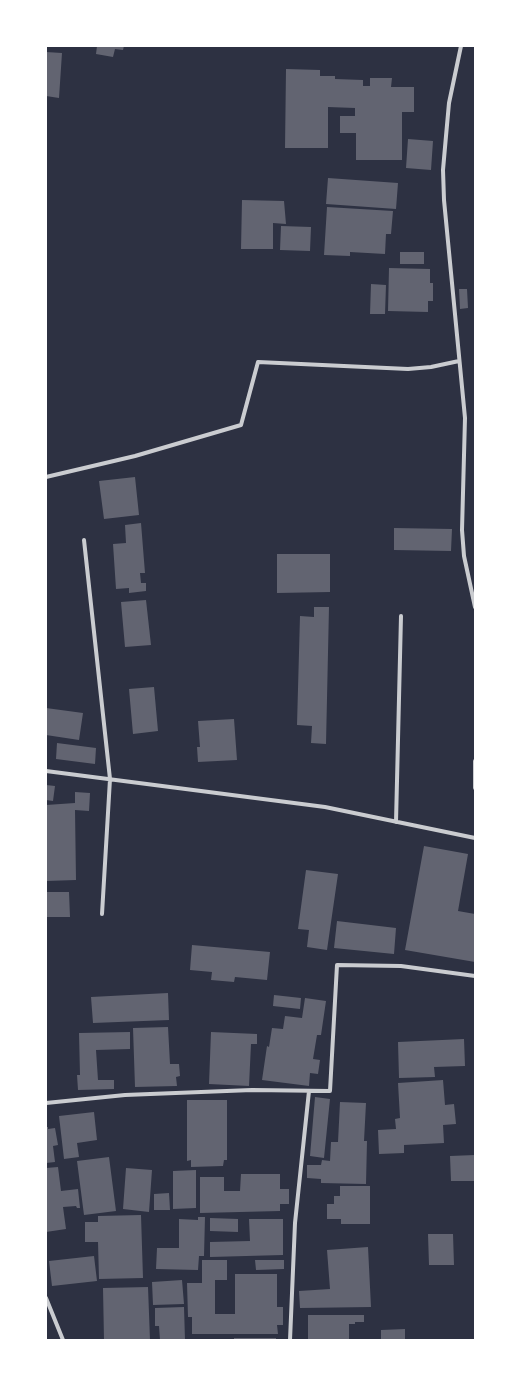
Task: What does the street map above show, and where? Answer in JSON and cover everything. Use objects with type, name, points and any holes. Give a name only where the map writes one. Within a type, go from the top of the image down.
[{"type":"street","points":[[460,46],[449,103],[443,170],[444,200],[465,425],[462,530],[464,556],[475,608]]},
{"type":"street","points":[[46,477],[135,456],[241,425],[258,362],[408,369],[431,367],[459,361]]},
{"type":"street","points":[[84,540],[110,779],[102,914]]},
{"type":"street","points":[[396,822],[402,616]]},
{"type":"street","points":[[475,762],[475,788]]},
{"type":"street","points":[[46,771],[325,807],[475,838]]},
{"type":"street","points":[[46,1103],[124,1095],[252,1090],[330,1091],[337,965],[401,966],[475,976]]},
{"type":"street","points":[[290,1340],[296,1216],[309,1091]]},
{"type":"street","points":[[46,1298],[64,1340]]},
{"type":"building","points":[[97,46],[124,46],[123,50],[115,49],[113,57],[96,54]]},
{"type":"building","points":[[46,52],[62,53],[59,98],[46,96]]},
{"type":"building","points":[[286,69],[320,70],[320,76],[335,76],[335,79],[363,80],[363,86],[370,86],[370,78],[392,78],[391,87],[414,87],[414,112],[402,112],[402,160],[356,160],[356,133],[340,133],[340,116],[355,116],[355,108],[328,107],[328,148],[285,148]]},
{"type":"building","points":[[408,139],[433,141],[431,170],[406,168]]},
{"type":"building","points":[[328,178],[398,183],[396,209],[326,204]]},
{"type":"building","points":[[242,200],[284,201],[286,224],[273,223],[273,249],[241,249]]},
{"type":"building","points":[[327,207],[393,211],[391,234],[386,234],[385,254],[350,252],[350,256],[324,255]]},
{"type":"building","points":[[281,226],[311,227],[310,251],[280,250]]},
{"type":"building","points":[[400,252],[424,252],[424,264],[400,264]]},
{"type":"building","points":[[389,268],[430,269],[430,283],[433,283],[433,301],[428,301],[428,312],[388,311]]},
{"type":"building","points":[[371,284],[386,285],[385,314],[370,314]]},
{"type":"building","points":[[459,289],[467,289],[468,308],[460,309]]},
{"type":"building","points":[[135,477],[139,515],[104,519],[99,481]]},
{"type":"building","points":[[141,523],[145,573],[140,573],[141,583],[146,583],[146,591],[129,593],[129,588],[116,589],[113,544],[126,543],[125,525]]},
{"type":"building","points":[[394,528],[452,529],[451,551],[394,550]]},
{"type":"building","points":[[277,554],[330,554],[330,592],[277,593]]},
{"type":"building","points":[[146,600],[151,645],[125,647],[121,602]]},
{"type":"building","points":[[314,607],[329,607],[326,744],[311,743],[312,726],[297,725],[300,616],[314,617]]},
{"type":"building","points":[[154,687],[158,731],[133,734],[129,689]]},
{"type":"building","points":[[46,708],[83,713],[79,740],[46,735]]},
{"type":"building","points":[[234,719],[237,760],[198,762],[197,747],[200,747],[198,721]]},
{"type":"building","points":[[57,743],[96,748],[95,764],[56,759]]},
{"type":"building","points":[[46,785],[55,786],[53,801],[46,800]]},
{"type":"building","points":[[75,792],[90,793],[89,811],[75,810],[76,880],[46,881],[46,805],[75,803]]},
{"type":"building","points":[[424,846],[468,854],[458,911],[475,914],[475,962],[405,950]]},
{"type":"building","points":[[306,870],[338,874],[327,950],[307,947],[309,930],[298,929]]},
{"type":"building","points":[[46,892],[69,892],[70,917],[46,917]]},
{"type":"building","points":[[337,921],[396,928],[394,954],[334,948]]},
{"type":"building","points":[[192,945],[270,952],[267,980],[235,977],[234,982],[211,980],[212,972],[190,970]]},
{"type":"building","points":[[168,993],[169,1020],[93,1023],[91,997]]},
{"type":"building","points":[[274,995],[301,998],[300,1009],[273,1006]]},
{"type":"building","points":[[305,998],[326,1001],[321,1035],[317,1035],[313,1059],[320,1060],[318,1074],[310,1073],[309,1086],[262,1080],[267,1046],[269,1047],[272,1028],[283,1029],[285,1016],[302,1018]]},
{"type":"building","points":[[168,1027],[170,1064],[179,1064],[180,1076],[176,1077],[177,1086],[135,1087],[133,1028]]},
{"type":"building","points":[[130,1032],[130,1049],[96,1050],[98,1080],[114,1080],[114,1089],[78,1090],[77,1075],[80,1075],[79,1033]]},
{"type":"building","points":[[211,1032],[257,1034],[257,1044],[251,1044],[249,1086],[209,1084]]},
{"type":"building","points":[[464,1039],[465,1066],[434,1067],[435,1077],[399,1078],[398,1042]]},
{"type":"building","points":[[443,1080],[445,1105],[454,1104],[456,1124],[443,1125],[444,1143],[404,1145],[404,1153],[379,1154],[378,1130],[396,1129],[395,1119],[400,1118],[398,1083]]},
{"type":"building","points":[[315,1097],[330,1099],[324,1158],[310,1156]]},
{"type":"building","points":[[187,1100],[227,1100],[227,1160],[224,1160],[223,1166],[191,1167],[191,1160],[187,1161]]},
{"type":"building","points":[[340,1102],[366,1103],[364,1141],[367,1141],[366,1184],[321,1183],[321,1179],[307,1178],[307,1165],[321,1165],[322,1160],[330,1161],[331,1142],[338,1142]]},
{"type":"building","points":[[94,1112],[97,1140],[77,1143],[79,1157],[64,1159],[59,1116]]},
{"type":"building","points":[[46,1127],[48,1127],[48,1129],[55,1128],[58,1145],[53,1146],[55,1162],[46,1163]]},
{"type":"building","points":[[475,1155],[475,1181],[451,1181],[450,1156]]},
{"type":"building","points":[[109,1157],[116,1211],[84,1215],[77,1161]]},
{"type":"building","points":[[58,1167],[61,1191],[78,1189],[80,1208],[77,1208],[76,1206],[63,1207],[66,1229],[46,1232],[46,1168]]},
{"type":"building","points":[[126,1168],[152,1170],[149,1212],[123,1209]]},
{"type":"building","points":[[196,1170],[196,1208],[173,1209],[173,1171]]},
{"type":"building","points":[[241,1174],[280,1174],[280,1189],[289,1189],[289,1204],[280,1204],[280,1211],[200,1213],[200,1177],[224,1177],[224,1191],[240,1191]]},
{"type":"building","points":[[340,1186],[370,1186],[370,1224],[341,1224],[341,1219],[327,1219],[327,1204],[334,1204],[334,1196],[340,1196]]},
{"type":"building","points":[[169,1193],[170,1210],[154,1210],[154,1194]]},
{"type":"building","points":[[141,1215],[143,1278],[99,1279],[98,1242],[85,1242],[85,1222],[98,1222],[98,1216]]},
{"type":"building","points":[[198,1217],[205,1217],[204,1256],[199,1256],[198,1270],[156,1269],[157,1248],[179,1248],[179,1219],[198,1220]]},
{"type":"building","points":[[210,1218],[238,1219],[238,1232],[210,1231]]},
{"type":"building","points":[[249,1219],[283,1219],[283,1255],[210,1257],[210,1242],[250,1241]]},
{"type":"building","points":[[428,1234],[453,1234],[454,1265],[429,1265]]},
{"type":"building","points":[[368,1247],[371,1307],[300,1308],[299,1291],[330,1289],[327,1250]]},
{"type":"building","points":[[94,1256],[97,1281],[52,1286],[49,1261]]},
{"type":"building","points":[[202,1260],[227,1260],[227,1280],[215,1280],[215,1314],[235,1314],[235,1274],[277,1274],[277,1307],[283,1307],[283,1325],[277,1325],[278,1334],[192,1334],[192,1317],[188,1317],[187,1283],[202,1283]]},
{"type":"building","points":[[255,1260],[284,1260],[284,1269],[256,1270]]},
{"type":"building","points":[[182,1280],[184,1304],[153,1305],[152,1282]]},
{"type":"building","points":[[148,1287],[150,1340],[104,1340],[103,1288]]},
{"type":"building","points":[[184,1307],[185,1340],[160,1340],[159,1326],[155,1326],[155,1308]]},
{"type":"building","points":[[308,1315],[364,1315],[364,1322],[349,1324],[349,1340],[308,1340]]},
{"type":"building","points":[[405,1329],[405,1340],[381,1340],[381,1330]]},
{"type":"building","points":[[234,1338],[276,1338],[276,1340],[234,1340]]}]
